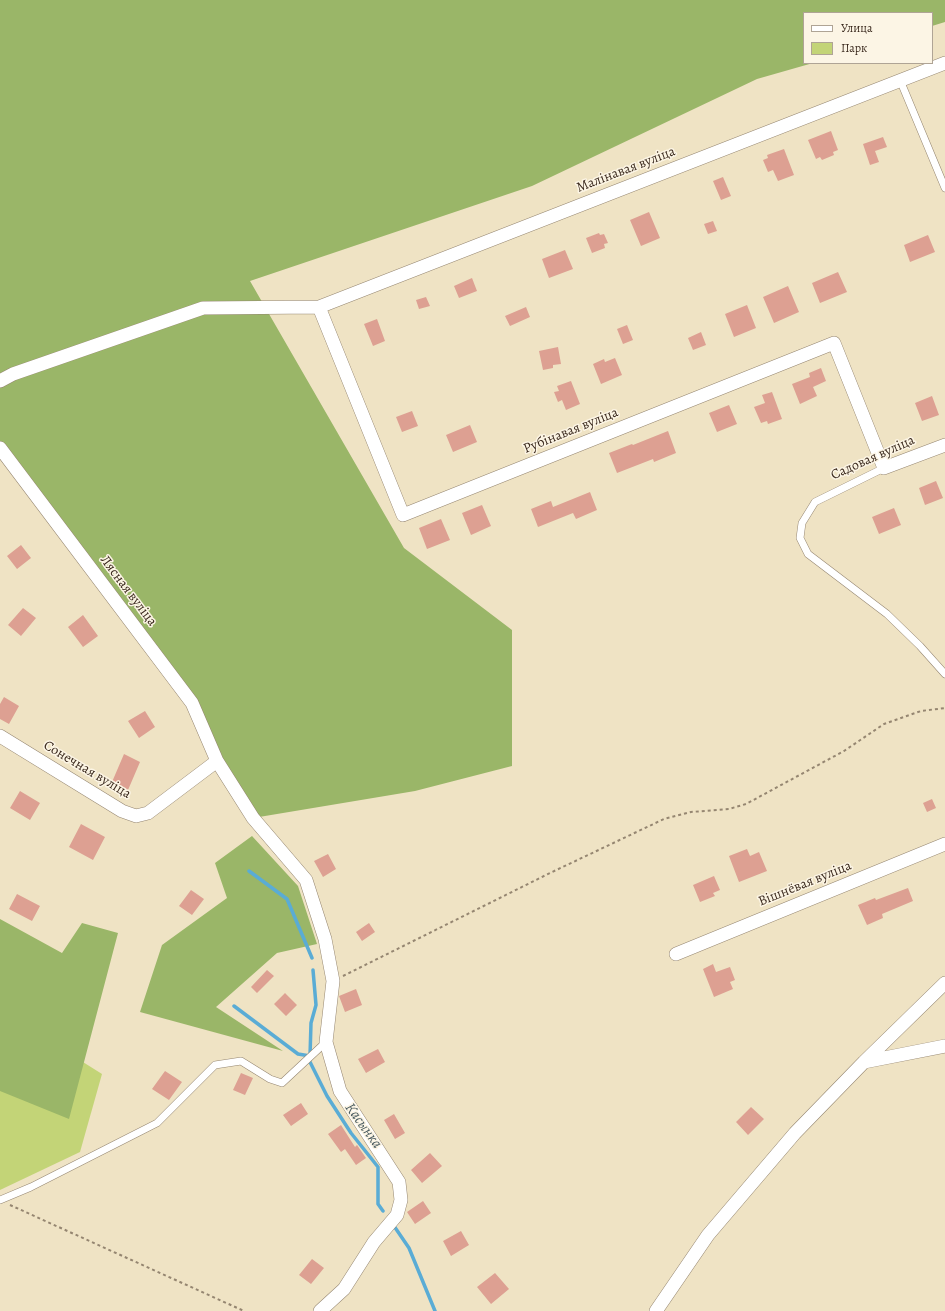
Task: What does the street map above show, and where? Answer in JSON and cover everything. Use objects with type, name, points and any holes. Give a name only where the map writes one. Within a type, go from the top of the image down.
[{"type":"street","name":"Малінавая вуліца","points":[[319,307],[945,63]]},
{"type":"street","points":[[0,382],[13,374],[202,308],[319,307]]},
{"type":"street","name":"Рубінавая вуліца","points":[[319,307],[403,515],[834,343],[884,468]]},
{"type":"street","name":"Садовая вуліца","points":[[884,468],[945,444]]},
{"type":"street","name":"Лясная вуліца","points":[[0,448],[192,703],[217,761],[253,818],[306,880],[325,939],[333,980],[326,1042]]},
{"type":"street","name":"Сонечная вуліца","points":[[0,736],[122,811],[136,816],[148,813],[217,761]]},
{"type":"street","name":"Вішнёвая вуліца","points":[[676,954],[945,844]]},
{"type":"street","points":[[656,1311],[708,1235],[795,1133],[864,1062],[945,983]]},
{"type":"street","points":[[320,1311],[344,1289],[374,1242],[397,1215],[401,1200],[399,1182],[340,1091],[326,1042]]},
{"type":"street","points":[[864,1062],[945,1046]]},
{"type":"lane","points":[[900,80],[945,188]]},
{"type":"lane","name":"Садовая вуліца","points":[[884,468],[816,502],[802,523],[800,538],[808,554],[887,614],[920,646],[945,674]]},
{"type":"lane","points":[[0,1200],[38,1184],[157,1123],[215,1065],[242,1061],[270,1079],[282,1083],[326,1042]]},
{"type":"path","points":[[333,980],[543,876],[664,819],[691,812],[729,809],[746,804],[844,752],[884,724],[921,711],[945,708]]},
{"type":"path","points":[[7,1204],[244,1311]]},
{"type":"green space","points":[[0,0],[945,0],[945,22],[933,26],[933,12],[803,12],[803,64],[810,64],[757,79],[532,186],[250,281],[404,548],[512,630],[512,766],[415,791],[253,818],[192,703],[0,448]]},
{"type":"green space","points":[[252,836],[298,886],[317,944],[277,953],[216,1007],[283,1051],[140,1012],[162,945],[227,898],[215,863]]},
{"type":"green space","points":[[0,919],[62,953],[82,923],[118,933],[69,1119],[0,1091]]},
{"type":"green space","points":[[0,1010],[102,1074],[80,1152],[0,1190]]},
{"type":"building","points":[[831,131],[838,150],[833,152],[834,155],[822,160],[820,157],[816,159],[808,140]]},
{"type":"building","points":[[883,137],[887,147],[875,151],[879,162],[870,165],[863,144]]},
{"type":"building","points":[[784,149],[794,175],[778,181],[773,170],[768,172],[763,160],[768,158],[767,155]]},
{"type":"building","points":[[723,177],[731,196],[721,200],[713,181]]},
{"type":"building","points":[[649,212],[660,238],[641,246],[630,220]]},
{"type":"building","points":[[713,221],[717,231],[708,234],[704,224]]},
{"type":"building","points":[[599,233],[600,235],[604,234],[608,243],[604,244],[605,248],[592,253],[586,238]]},
{"type":"building","points":[[928,235],[935,252],[910,262],[904,245]]},
{"type":"building","points":[[565,250],[573,269],[549,278],[542,259]]},
{"type":"building","points":[[838,272],[847,292],[820,303],[812,283]]},
{"type":"building","points":[[472,278],[477,291],[459,298],[454,286]]},
{"type":"building","points":[[788,286],[799,312],[774,323],[763,297]]},
{"type":"building","points":[[426,297],[430,306],[419,309],[416,300]]},
{"type":"building","points":[[747,305],[756,328],[734,337],[725,314]]},
{"type":"building","points":[[526,307],[530,317],[510,326],[505,316]]},
{"type":"building","points":[[377,319],[385,341],[373,346],[364,324]]},
{"type":"building","points":[[627,325],[633,340],[623,344],[617,329]]},
{"type":"building","points":[[701,332],[706,345],[693,350],[688,338]]},
{"type":"building","points":[[558,347],[561,364],[553,365],[553,368],[543,370],[539,351]]},
{"type":"building","points":[[615,358],[622,375],[601,384],[593,364],[604,359],[605,362]]},
{"type":"building","points":[[821,368],[826,381],[813,387],[817,396],[800,404],[792,384],[810,377],[809,373]]},
{"type":"building","points":[[571,381],[580,404],[566,410],[562,400],[558,402],[554,392],[559,391],[557,386]]},
{"type":"building","points":[[772,392],[782,419],[768,424],[767,421],[761,423],[754,407],[765,403],[762,395]]},
{"type":"building","points":[[932,396],[939,415],[922,421],[915,403]]},
{"type":"building","points":[[729,405],[737,424],[717,432],[709,413]]},
{"type":"building","points":[[412,411],[418,426],[402,432],[396,417]]},
{"type":"building","points":[[470,425],[477,442],[453,452],[446,435]]},
{"type":"building","points":[[668,431],[676,453],[654,462],[653,459],[617,473],[609,453]]},
{"type":"building","points":[[936,481],[943,498],[925,505],[919,488]]},
{"type":"building","points":[[590,492],[597,510],[576,519],[573,513],[538,527],[531,509],[551,501],[553,507]]},
{"type":"building","points":[[482,505],[491,526],[471,535],[462,513]]},
{"type":"building","points":[[894,508],[901,525],[879,534],[872,517]]},
{"type":"building","points":[[441,519],[450,540],[427,549],[419,528]]},
{"type":"building","points":[[21,545],[31,558],[17,569],[7,556]]},
{"type":"building","points":[[23,608],[36,618],[21,636],[8,625]]},
{"type":"building","points":[[83,615],[98,636],[83,647],[68,627]]},
{"type":"building","points":[[4,697],[19,706],[9,724],[0,719],[0,704]]},
{"type":"building","points":[[145,711],[155,727],[139,738],[128,721]]},
{"type":"building","points":[[124,754],[140,762],[128,790],[112,782]]},
{"type":"building","points":[[20,791],[40,803],[30,820],[10,808]]},
{"type":"building","points":[[932,799],[936,808],[927,812],[923,803]]},
{"type":"building","points":[[81,824],[105,837],[93,860],[69,847]]},
{"type":"building","points":[[747,849],[750,856],[759,852],[767,871],[739,882],[729,856]]},
{"type":"building","points":[[328,854],[336,869],[323,877],[314,861]]},
{"type":"building","points":[[714,876],[720,890],[713,893],[715,896],[700,902],[693,885]]},
{"type":"building","points":[[908,888],[913,901],[882,914],[883,918],[867,925],[858,905]]},
{"type":"building","points":[[191,890],[204,899],[192,915],[179,906]]},
{"type":"building","points":[[17,894],[40,906],[32,921],[9,909]]},
{"type":"building","points":[[369,923],[375,932],[362,941],[356,932]]},
{"type":"building","points":[[713,964],[716,972],[730,967],[735,980],[730,982],[733,989],[714,997],[703,969]]},
{"type":"building","points":[[267,970],[274,976],[257,993],[251,987]]},
{"type":"building","points":[[356,989],[362,1005],[345,1012],[339,996]]},
{"type":"building","points":[[285,993],[297,1005],[286,1016],[274,1004]]},
{"type":"building","points":[[378,1049],[385,1062],[366,1073],[358,1059]]},
{"type":"building","points":[[165,1071],[182,1082],[169,1100],[152,1089]]},
{"type":"building","points":[[241,1073],[253,1078],[245,1095],[233,1090]]},
{"type":"building","points":[[301,1103],[308,1114],[291,1126],[283,1115]]},
{"type":"building","points":[[751,1107],[764,1119],[748,1135],[736,1122]]},
{"type":"building","points":[[394,1114],[405,1133],[395,1139],[384,1120]]},
{"type":"building","points":[[341,1125],[355,1147],[357,1145],[366,1158],[356,1165],[345,1149],[341,1152],[328,1134]]},
{"type":"building","points":[[430,1153],[442,1166],[422,1183],[411,1170]]},
{"type":"building","points":[[423,1201],[431,1213],[415,1224],[407,1212]]},
{"type":"building","points":[[461,1231],[469,1245],[451,1256],[443,1241]]},
{"type":"building","points":[[312,1259],[324,1268],[311,1284],[299,1275]]},
{"type":"building","points":[[495,1273],[509,1289],[491,1304],[477,1287]]},
{"type":"waterway","points":[[249,871],[287,899],[312,958]]},
{"type":"waterway","name":"Касынка","points":[[234,1006],[298,1054],[310,1056],[311,1023],[316,1005],[313,970]]},
{"type":"waterway","name":"Касынка","points":[[309,1060],[327,1096],[351,1133],[378,1167],[378,1204],[383,1211]]},
{"type":"waterway","name":"Касынка","points":[[394,1226],[409,1248],[435,1311]]}]
